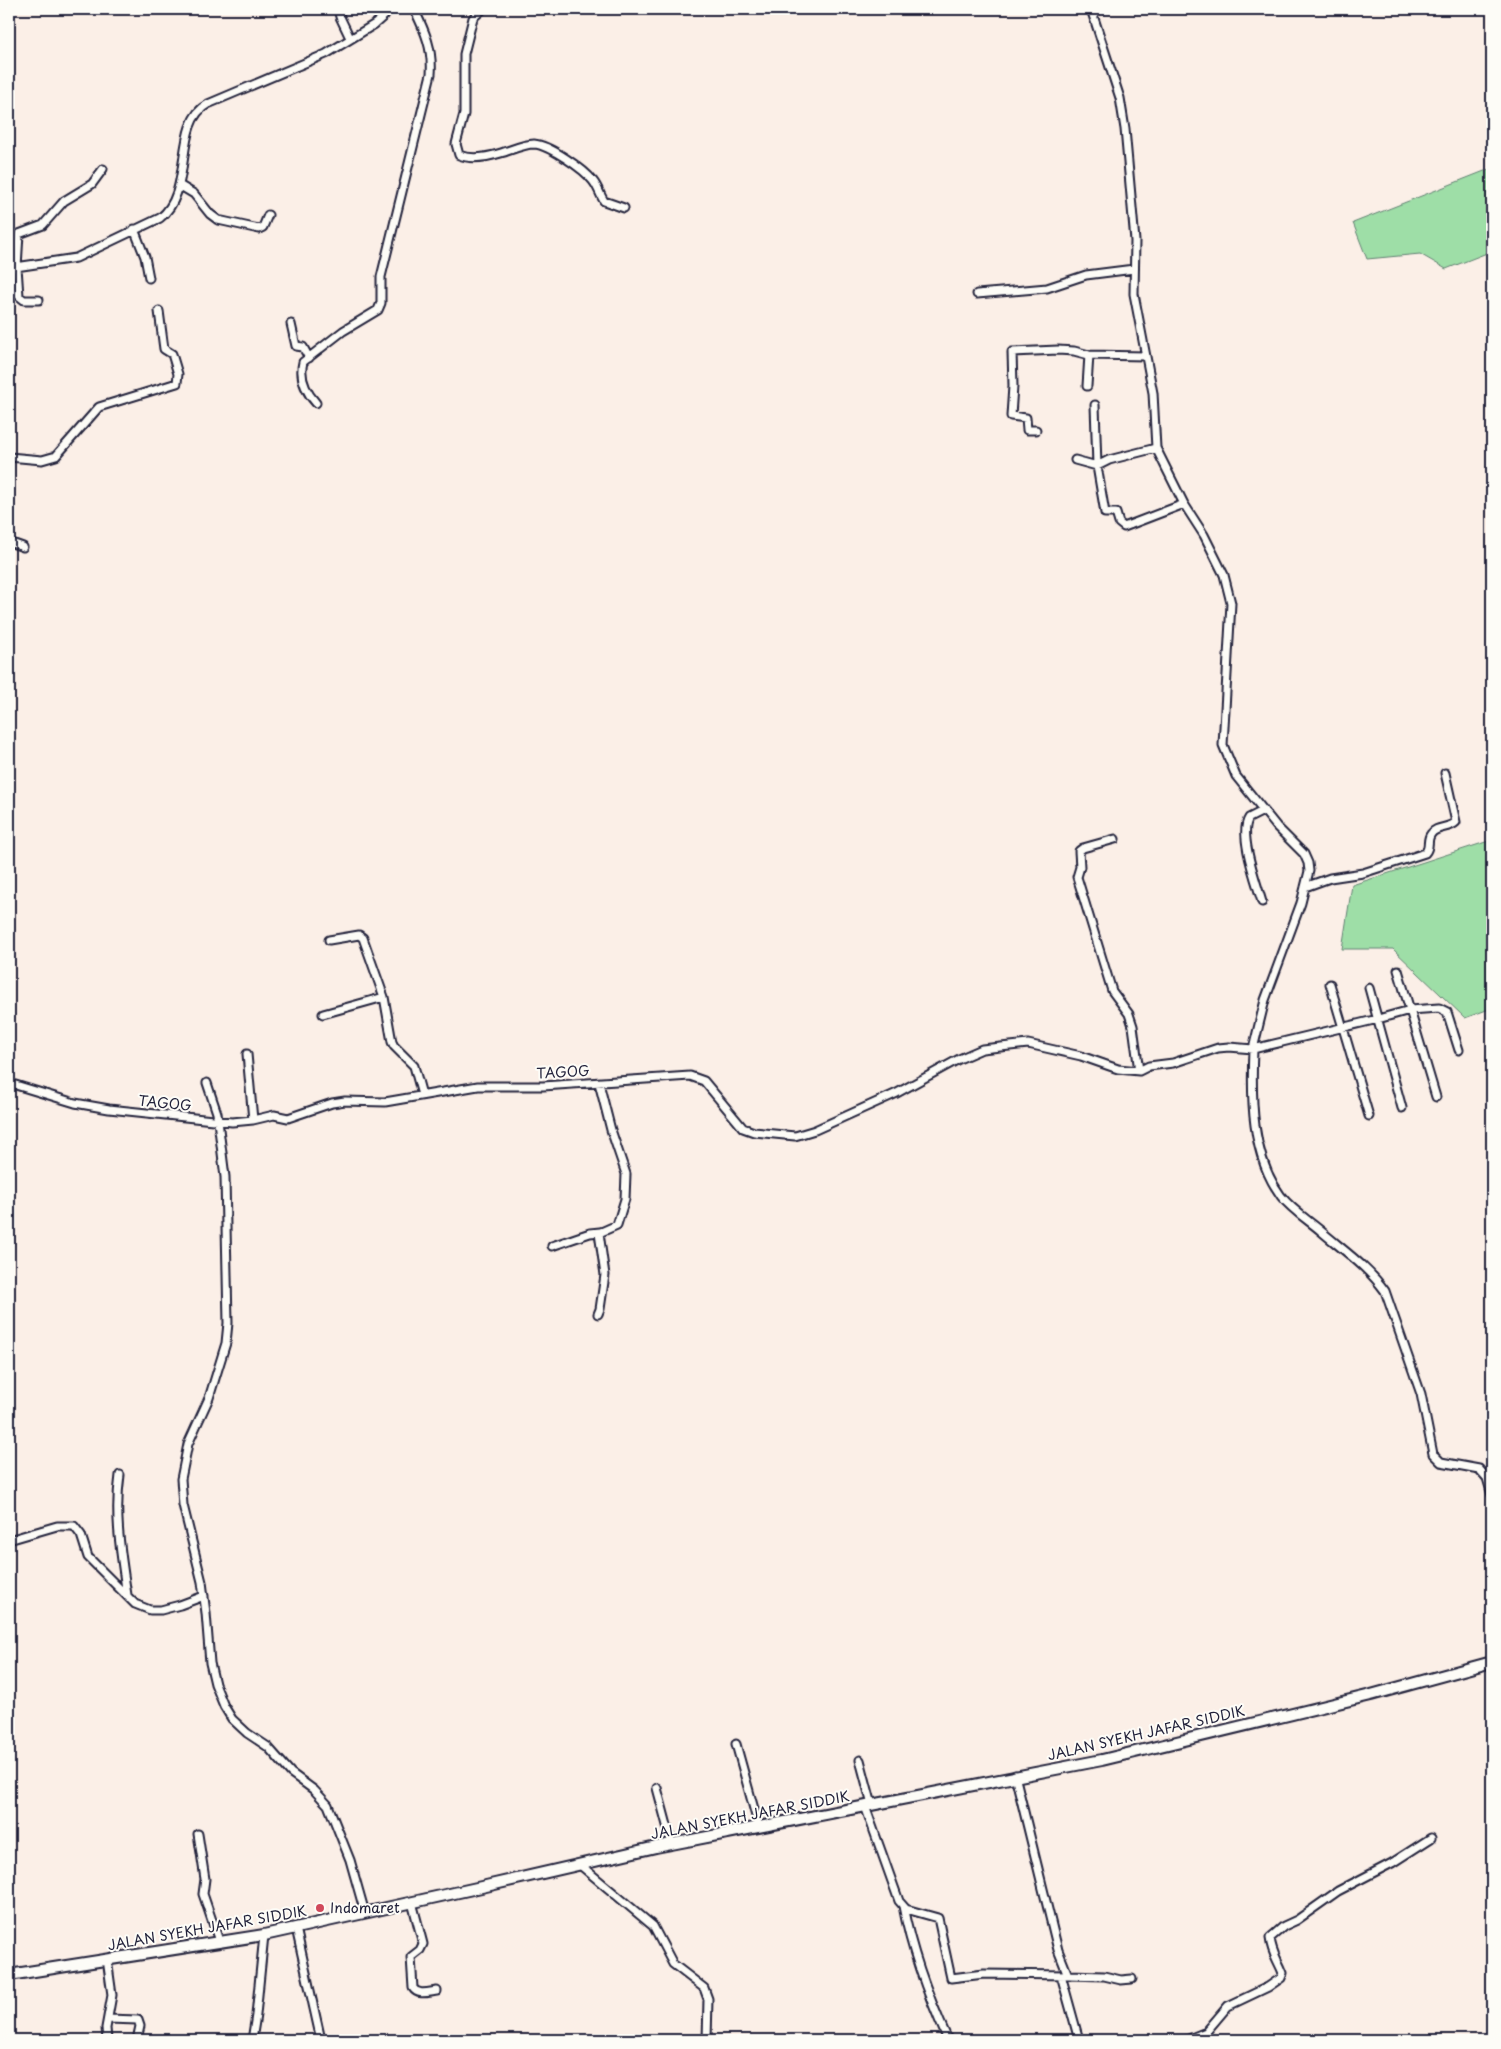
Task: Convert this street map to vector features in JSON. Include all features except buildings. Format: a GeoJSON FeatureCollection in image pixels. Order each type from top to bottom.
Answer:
{"type":"FeatureCollection","features":[{"type":"Feature","properties":{"kind":"main road","name":"JALAN SYEKH JAFAR SIDDIK"},"geometry":{"type":"LineString","coordinates":[[9,1975],[264,1935],[672,1844],[1129,1754],[1372,1695],[1492,1662]]}},
{"type":"Feature","properties":{"kind":"street"},"geometry":{"type":"LineString","coordinates":[[338,9],[350,38]]}},
{"type":"Feature","properties":{"kind":"street"},"geometry":{"type":"LineString","coordinates":[[13,267],[76,258],[164,214],[173,203],[179,185],[187,137],[194,117],[202,107],[326,54],[375,24],[384,16],[388,9]]}},
{"type":"Feature","properties":{"kind":"street"},"geometry":{"type":"LineString","coordinates":[[316,403],[305,390],[302,365],[343,331],[378,310],[381,303],[381,276],[431,74],[432,59],[430,45],[414,9]]}},
{"type":"Feature","properties":{"kind":"street"},"geometry":{"type":"LineString","coordinates":[[484,9],[473,18],[464,54],[464,114],[456,144],[459,155],[486,157],[526,145],[542,145],[586,174],[594,182],[604,201],[624,208]]}},
{"type":"Feature","properties":{"kind":"street"},"geometry":{"type":"LineString","coordinates":[[1091,9],[1122,106],[1131,182],[1135,241],[1134,294],[1152,393],[1156,448],[1184,504],[1204,535],[1224,575],[1231,603],[1223,745],[1236,776],[1263,811],[1304,854],[1309,871],[1265,1000],[1253,1049],[1253,1104],[1257,1137],[1263,1161],[1274,1185],[1288,1203],[1357,1261],[1378,1281],[1385,1291],[1421,1394],[1433,1454],[1442,1462],[1479,1470],[1490,1477],[1492,1495]]}},
{"type":"Feature","properties":{"kind":"street"},"geometry":{"type":"LineString","coordinates":[[39,300],[24,300],[20,297],[13,267],[18,234],[43,225],[64,201],[91,186],[104,170]]}},
{"type":"Feature","properties":{"kind":"street"},"geometry":{"type":"LineString","coordinates":[[179,185],[194,194],[210,214],[218,220],[259,229],[263,228],[268,215]]}},
{"type":"Feature","properties":{"kind":"street"},"geometry":{"type":"LineString","coordinates":[[134,229],[145,257],[149,278]]}},
{"type":"Feature","properties":{"kind":"street"},"geometry":{"type":"LineString","coordinates":[[977,294],[997,291],[1034,290],[1047,288],[1086,275],[1134,270]]}},
{"type":"Feature","properties":{"kind":"street"},"geometry":{"type":"LineString","coordinates":[[9,457],[49,460],[56,456],[99,407],[177,383],[178,374],[172,356],[164,349],[159,312]]}},
{"type":"Feature","properties":{"kind":"street"},"geometry":{"type":"LineString","coordinates":[[291,324],[296,346],[303,347],[309,358]]}},
{"type":"Feature","properties":{"kind":"street"},"geometry":{"type":"LineString","coordinates":[[1036,430],[1027,430],[1026,418],[1011,416],[1013,386],[1012,352],[1068,350],[1089,355],[1146,356]]}},
{"type":"Feature","properties":{"kind":"street"},"geometry":{"type":"LineString","coordinates":[[1087,386],[1089,355]]}},
{"type":"Feature","properties":{"kind":"street"},"geometry":{"type":"LineString","coordinates":[[1095,405],[1097,466],[1105,513],[1116,514],[1121,526],[1128,526],[1184,504]]}},
{"type":"Feature","properties":{"kind":"street"},"geometry":{"type":"LineString","coordinates":[[1075,460],[1097,466],[1109,460],[1156,448]]}},
{"type":"Feature","properties":{"kind":"street"},"geometry":{"type":"LineString","coordinates":[[9,542],[23,547]]}},
{"type":"Feature","properties":{"kind":"street"},"geometry":{"type":"LineString","coordinates":[[1305,887],[1330,878],[1363,873],[1425,853],[1429,847],[1428,840],[1432,833],[1449,827],[1456,822],[1445,773]]}},
{"type":"Feature","properties":{"kind":"street"},"geometry":{"type":"LineString","coordinates":[[1262,902],[1245,830],[1249,818],[1263,811]]}},
{"type":"Feature","properties":{"kind":"street"},"geometry":{"type":"LineString","coordinates":[[1115,839],[1083,848],[1079,851],[1080,866],[1077,877],[1112,991],[1129,1014],[1133,1026],[1138,1071],[1149,1066],[1173,1063],[1218,1048],[1253,1049],[1410,1010],[1439,1008],[1447,1012],[1459,1050]]}},
{"type":"Feature","properties":{"kind":"street"},"geometry":{"type":"LineString","coordinates":[[328,940],[362,936],[366,942],[384,997],[392,1042],[414,1066],[422,1095]]}},
{"type":"Feature","properties":{"kind":"street"},"geometry":{"type":"LineString","coordinates":[[1398,970],[1436,1097]]}},
{"type":"Feature","properties":{"kind":"street"},"geometry":{"type":"LineString","coordinates":[[1330,984],[1369,1116]]}},
{"type":"Feature","properties":{"kind":"street"},"geometry":{"type":"LineString","coordinates":[[1369,988],[1402,1108]]}},
{"type":"Feature","properties":{"kind":"street"},"geometry":{"type":"LineString","coordinates":[[323,1014],[384,997]]}},
{"type":"Feature","properties":{"kind":"street","name":"TAGOG"},"geometry":{"type":"LineString","coordinates":[[9,1083],[75,1103],[109,1109],[218,1121],[253,1120],[274,1115],[288,1118],[346,1101],[385,1102],[478,1086],[599,1083],[685,1077],[698,1078],[704,1081],[743,1128],[754,1132],[795,1136],[897,1094],[959,1059],[982,1049],[1028,1044],[1081,1056],[1118,1069],[1138,1071]]}},
{"type":"Feature","properties":{"kind":"street"},"geometry":{"type":"LineString","coordinates":[[247,1054],[253,1120]]}},
{"type":"Feature","properties":{"kind":"street"},"geometry":{"type":"LineString","coordinates":[[207,1083],[218,1121],[225,1177],[228,1323],[226,1343],[209,1398],[188,1444],[181,1479],[183,1505],[204,1596],[210,1663],[215,1684],[224,1706],[240,1726],[268,1747],[291,1773],[314,1790],[328,1805],[350,1860],[365,1913]]}},
{"type":"Feature","properties":{"kind":"street"},"geometry":{"type":"LineString","coordinates":[[552,1246],[617,1225],[627,1185],[626,1174],[611,1130],[599,1083]]}},
{"type":"Feature","properties":{"kind":"street"},"geometry":{"type":"LineString","coordinates":[[598,1314],[605,1275],[598,1235],[600,1232]]}},
{"type":"Feature","properties":{"kind":"street"},"geometry":{"type":"LineString","coordinates":[[120,1475],[116,1499],[117,1524],[127,1596]]}},
{"type":"Feature","properties":{"kind":"street"},"geometry":{"type":"LineString","coordinates":[[9,1540],[57,1526],[74,1526],[81,1535],[88,1557],[134,1604],[150,1610],[161,1610],[204,1596]]}},
{"type":"Feature","properties":{"kind":"street"},"geometry":{"type":"LineString","coordinates":[[736,1744],[760,1827]]}},
{"type":"Feature","properties":{"kind":"street"},"geometry":{"type":"LineString","coordinates":[[860,1760],[868,1806],[897,1898],[903,1906],[908,1936],[920,1974],[948,2040]]}},
{"type":"Feature","properties":{"kind":"street"},"geometry":{"type":"LineString","coordinates":[[1016,1775],[1080,2040]]}},
{"type":"Feature","properties":{"kind":"street"},"geometry":{"type":"LineString","coordinates":[[657,1788],[672,1844]]}},
{"type":"Feature","properties":{"kind":"street"},"geometry":{"type":"LineString","coordinates":[[198,1834],[205,1879],[203,1894],[219,1941]]}},
{"type":"Feature","properties":{"kind":"street"},"geometry":{"type":"LineString","coordinates":[[1186,2040],[1206,2032],[1228,2006],[1253,1996],[1281,1978],[1283,1973],[1279,1962],[1272,1953],[1270,1938],[1284,1926],[1357,1880],[1392,1863],[1431,1838]]}},
{"type":"Feature","properties":{"kind":"street"},"geometry":{"type":"LineString","coordinates":[[579,1864],[653,1926],[674,1964],[704,1988],[708,1999],[707,2040]]}},
{"type":"Feature","properties":{"kind":"street"},"geometry":{"type":"LineString","coordinates":[[412,1902],[423,1944],[422,1949],[411,1957],[413,1988],[417,1993],[437,1991]]}},
{"type":"Feature","properties":{"kind":"street"},"geometry":{"type":"LineString","coordinates":[[903,1906],[938,1918],[951,1978],[984,1974],[1104,1976],[1121,1980],[1132,1979]]}},
{"type":"Feature","properties":{"kind":"street"},"geometry":{"type":"LineString","coordinates":[[296,1928],[321,2040]]}},
{"type":"Feature","properties":{"kind":"street"},"geometry":{"type":"LineString","coordinates":[[252,2040],[264,1935]]}},
{"type":"Feature","properties":{"kind":"street"},"geometry":{"type":"LineString","coordinates":[[107,1960],[112,1995],[106,2032],[107,2040]]}},
{"type":"Feature","properties":{"kind":"street"},"geometry":{"type":"LineString","coordinates":[[108,2019],[138,2020],[140,2026],[137,2040]]}},
{"type":"Feature","properties":{"kind":"street"},"geometry":{"type":"LineString","coordinates":[[447,2040],[465,2040]]}},
{"type":"Feature","properties":{"kind":"green space"},"geometry":{"type":"Polygon","coordinates":[[[1492,168],[1492,251],[1446,269],[1420,254],[1367,259],[1353,223],[1492,168]]]}},
{"type":"Feature","properties":{"kind":"green space"},"geometry":{"type":"Polygon","coordinates":[[[1492,840],[1492,1008],[1465,1018],[1393,949],[1342,949],[1352,885],[1492,840]]]}},
{"type":"Feature","properties":{"kind":"place","name":"Indomaret"},"geometry":{"type":"Point","coordinates":[320,1908]}}]}
